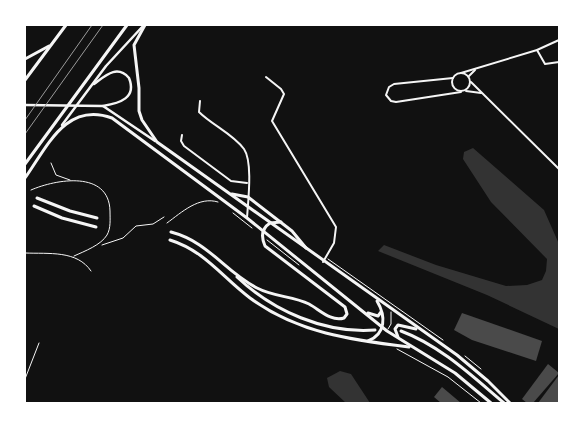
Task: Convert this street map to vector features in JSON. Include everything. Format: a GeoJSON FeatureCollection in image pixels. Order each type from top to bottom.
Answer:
{"type":"FeatureCollection","features":[{"type":"Feature","properties":{"kind":"main road"},"geometry":{"type":"LineString","coordinates":[[25,80],[66,25]]}},
{"type":"Feature","properties":{"kind":"main road"},"geometry":{"type":"LineString","coordinates":[[25,164],[127,25]]}},
{"type":"Feature","properties":{"kind":"main road"},"geometry":{"type":"LineString","coordinates":[[25,178],[106,66],[144,25]]}},
{"type":"Feature","properties":{"kind":"main road"},"geometry":{"type":"LineString","coordinates":[[144,25],[134,45],[140,88],[138,104],[142,120],[157,142]]}},
{"type":"Feature","properties":{"kind":"main road"},"geometry":{"type":"LineString","coordinates":[[25,59],[52,44]]}},
{"type":"Feature","properties":{"kind":"main road"},"geometry":{"type":"LineString","coordinates":[[25,106],[103,106],[118,103],[127,98],[131,91],[129,78],[121,71],[112,71],[91,87]]}},
{"type":"Feature","properties":{"kind":"main road"},"geometry":{"type":"LineString","coordinates":[[103,106],[111,109],[322,262],[422,331],[478,372],[510,403]]}},
{"type":"Feature","properties":{"kind":"main road"},"geometry":{"type":"LineString","coordinates":[[62,125],[86,114],[102,114],[112,118],[247,218],[365,312],[386,332],[455,373],[490,403]]}},
{"type":"Feature","properties":{"kind":"main road"},"geometry":{"type":"LineString","coordinates":[[228,193],[248,197],[281,222],[312,254]]}},
{"type":"Feature","properties":{"kind":"main road"},"geometry":{"type":"LineString","coordinates":[[37,198],[70,211],[97,218]]}},
{"type":"Feature","properties":{"kind":"main road"},"geometry":{"type":"LineString","coordinates":[[34,206],[62,218],[96,227]]}},
{"type":"Feature","properties":{"kind":"main road"},"geometry":{"type":"LineString","coordinates":[[233,273],[274,296],[309,304],[335,318],[346,316],[345,307],[265,246],[263,232],[270,223],[281,222]]}},
{"type":"Feature","properties":{"kind":"main road"},"geometry":{"type":"LineString","coordinates":[[171,232],[194,239],[206,247],[256,294],[290,313],[348,331],[375,330]]}},
{"type":"Feature","properties":{"kind":"main road"},"geometry":{"type":"LineString","coordinates":[[170,240],[185,245],[206,257],[247,296],[281,318],[324,334],[365,342],[410,347]]}},
{"type":"Feature","properties":{"kind":"main road"},"geometry":{"type":"LineString","coordinates":[[365,342],[377,337],[383,328],[381,311],[376,300]]}},
{"type":"Feature","properties":{"kind":"main road"},"geometry":{"type":"LineString","coordinates":[[365,312],[378,316],[381,311]]}},
{"type":"Feature","properties":{"kind":"main road"},"geometry":{"type":"LineString","coordinates":[[399,339],[395,330],[398,325],[406,325],[422,331]]}},
{"type":"Feature","properties":{"kind":"main road"},"geometry":{"type":"LineString","coordinates":[[401,331],[419,338],[456,363],[504,403]]}},
{"type":"Feature","properties":{"kind":"street"},"geometry":{"type":"LineString","coordinates":[[481,93],[463,92],[396,102],[391,101],[386,94],[389,87],[394,84],[453,78],[461,73],[537,50],[559,40]]}},
{"type":"Feature","properties":{"kind":"street"},"geometry":{"type":"LineString","coordinates":[[537,50],[545,64],[559,62]]}},
{"type":"Feature","properties":{"kind":"street"},"geometry":{"type":"LineString","coordinates":[[468,76],[479,68]]}},
{"type":"Feature","properties":{"kind":"street"},"geometry":{"type":"LineString","coordinates":[[461,73],[468,76],[481,93],[559,169]]}},
{"type":"Feature","properties":{"kind":"street"},"geometry":{"type":"LineString","coordinates":[[266,77],[281,89],[284,94],[272,118],[275,126],[336,227],[336,236],[322,262]]}},
{"type":"Feature","properties":{"kind":"street"},"geometry":{"type":"LineString","coordinates":[[453,78],[454,88],[463,92]]}},
{"type":"Feature","properties":{"kind":"street"},"geometry":{"type":"LineString","coordinates":[[463,92],[469,87],[471,82]]}},
{"type":"Feature","properties":{"kind":"street"},"geometry":{"type":"LineString","coordinates":[[200,101],[199,112],[239,144],[246,152],[248,183],[247,218]]}},
{"type":"Feature","properties":{"kind":"street"},"geometry":{"type":"LineString","coordinates":[[182,135],[182,144],[231,181],[248,183]]}},
{"type":"Feature","properties":{"kind":"street"},"geometry":{"type":"LineString","coordinates":[[51,163],[56,175],[97,186],[104,192],[110,207],[110,221],[106,236],[101,241],[74,256]]}},
{"type":"Feature","properties":{"kind":"street"},"geometry":{"type":"LineString","coordinates":[[31,190],[44,184],[70,180]]}},
{"type":"Feature","properties":{"kind":"street"},"geometry":{"type":"LineString","coordinates":[[25,253],[74,256],[85,261],[91,271]]}},
{"type":"Feature","properties":{"kind":"street"},"geometry":{"type":"LineString","coordinates":[[25,378],[39,343]]}},
{"type":"Feature","properties":{"kind":"path"},"geometry":{"type":"LineString","coordinates":[[168,223],[199,202],[206,200],[219,202]]}},
{"type":"Feature","properties":{"kind":"path"},"geometry":{"type":"LineString","coordinates":[[233,213],[254,229]]}},
{"type":"Feature","properties":{"kind":"path"},"geometry":{"type":"LineString","coordinates":[[100,246],[123,238],[136,226],[153,224],[164,217]]}},
{"type":"Feature","properties":{"kind":"path"},"geometry":{"type":"LineString","coordinates":[[326,257],[395,304],[389,316],[391,324],[386,332]]}},
{"type":"Feature","properties":{"kind":"shaded area"},"geometry":{"type":"Polygon","coordinates":[[[473,148],[544,210],[559,244],[559,329],[487,295],[378,251],[384,245],[436,265],[506,286],[527,285],[542,280],[546,271],[547,259],[491,202],[463,159],[464,152],[473,148]]]}},
{"type":"Feature","properties":{"kind":"shaded area"},"geometry":{"type":"Polygon","coordinates":[[[340,371],[351,374],[370,403],[346,403],[329,387],[327,378],[340,371]]]}},
{"type":"Feature","properties":{"kind":"building"},"geometry":{"type":"Polygon","coordinates":[[[462,313],[542,341],[536,361],[472,340],[454,330],[462,313]]]}},
{"type":"Feature","properties":{"kind":"building"},"geometry":{"type":"Polygon","coordinates":[[[548,364],[559,373],[533,403],[527,403],[522,399],[548,364]]]}},
{"type":"Feature","properties":{"kind":"building"},"geometry":{"type":"Polygon","coordinates":[[[559,375],[559,403],[538,403],[559,375]]]}},
{"type":"Feature","properties":{"kind":"building"},"geometry":{"type":"Polygon","coordinates":[[[442,387],[461,403],[441,403],[434,397],[442,387]]]}},
{"type":"Feature","properties":{"kind":"railway"},"geometry":{"type":"LineString","coordinates":[[25,120],[92,25]]}},
{"type":"Feature","properties":{"kind":"railway"},"geometry":{"type":"LineString","coordinates":[[25,134],[103,25]]}}]}
